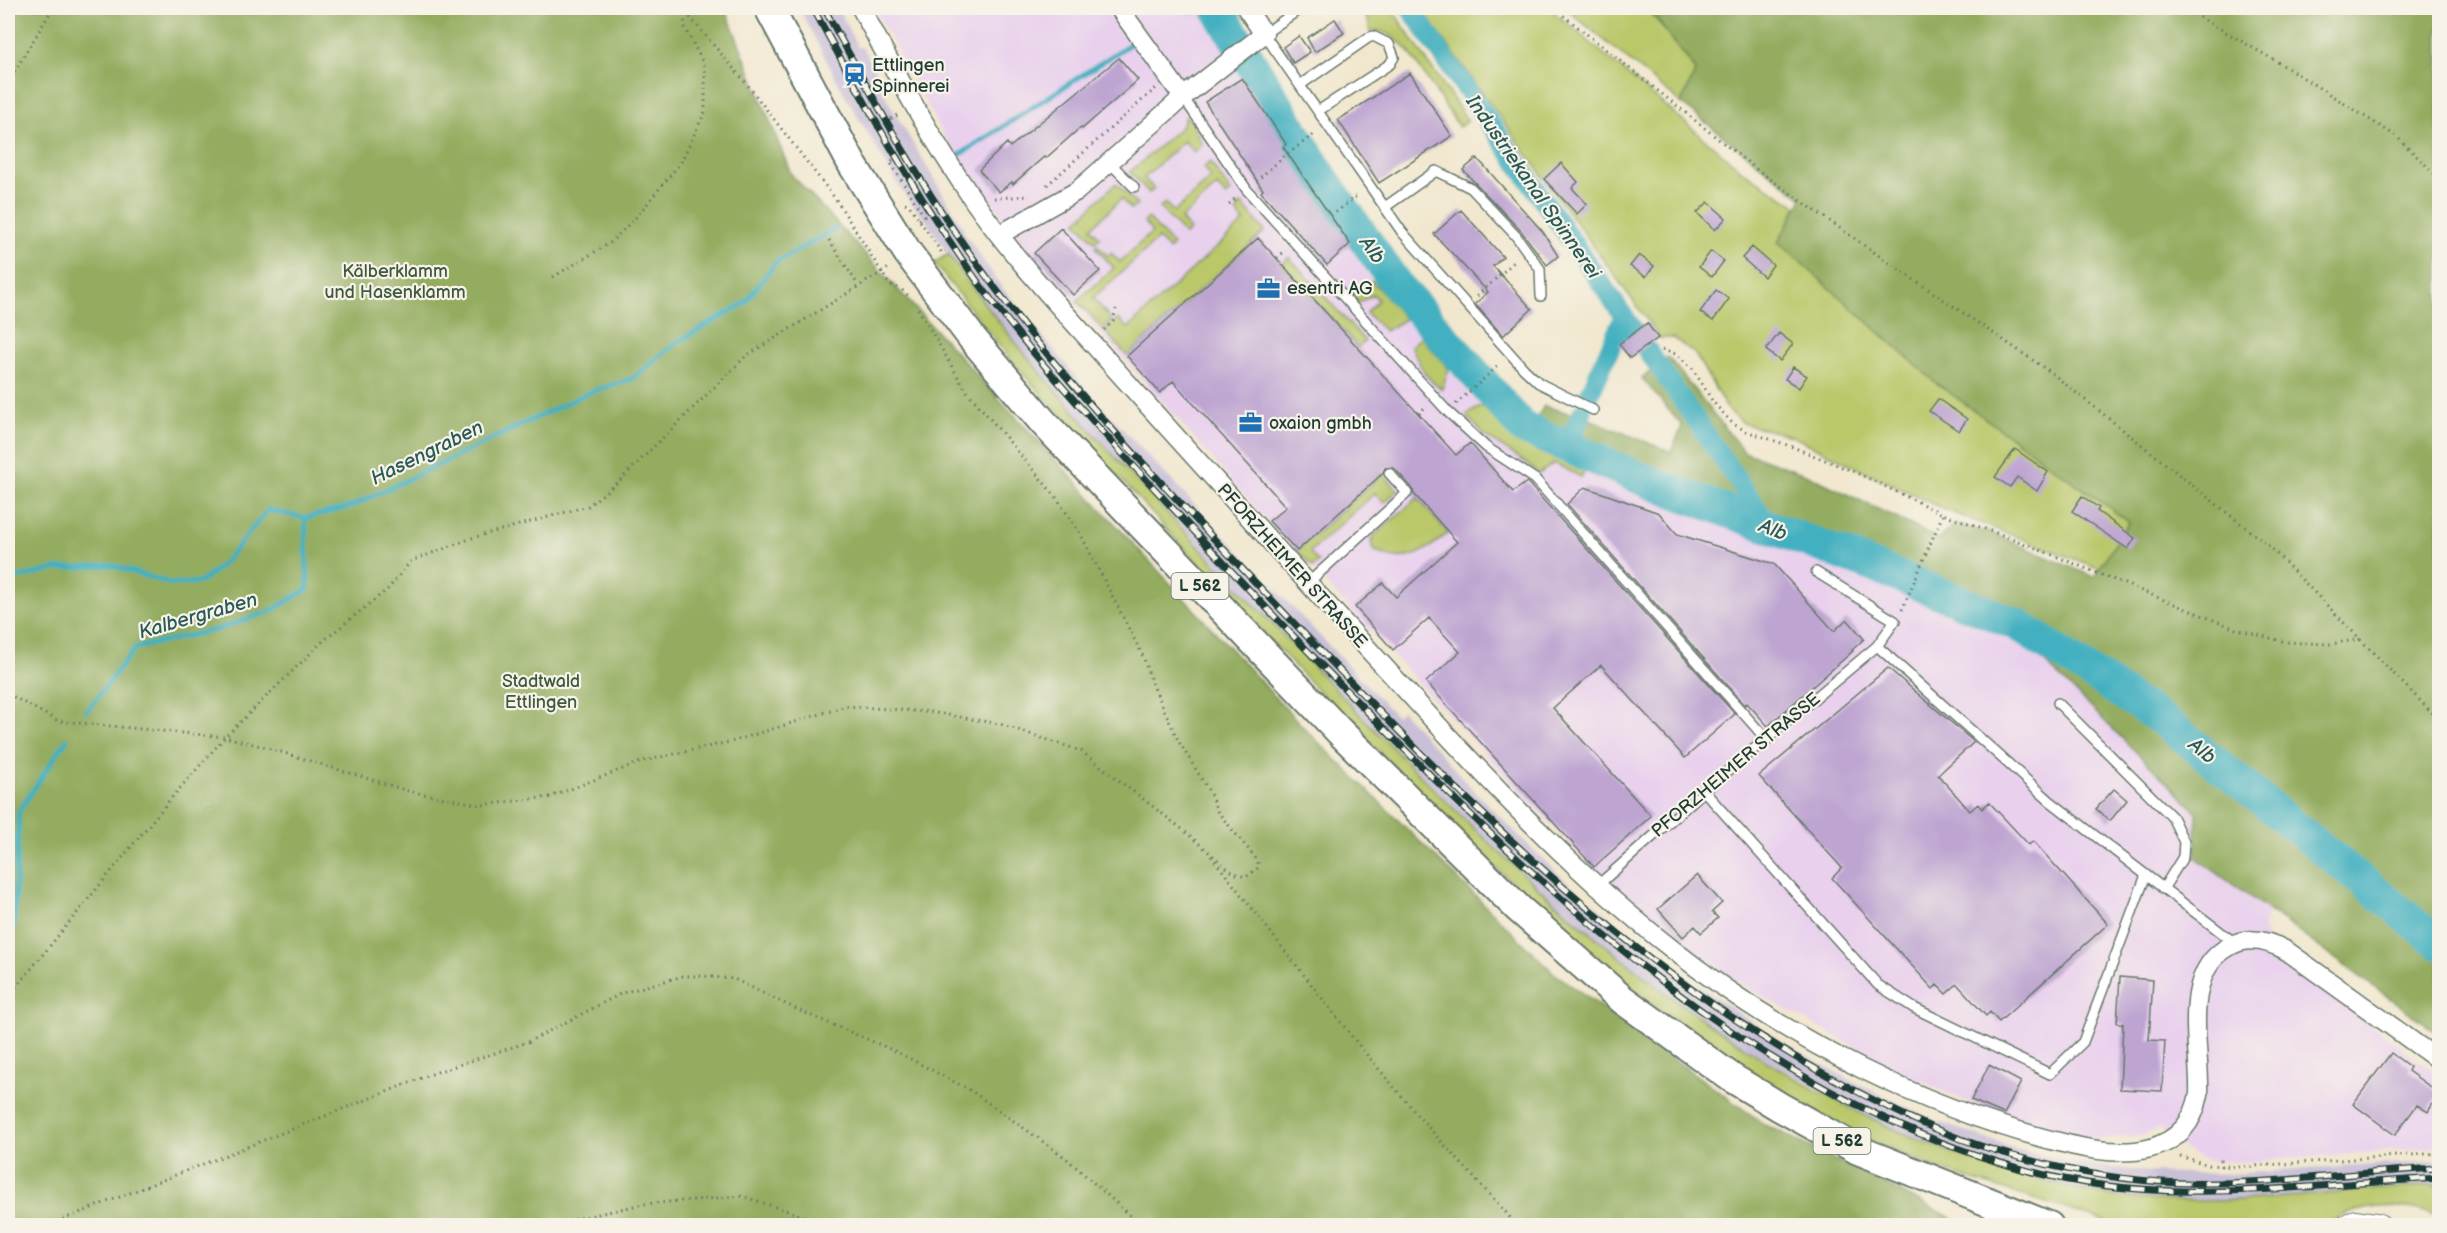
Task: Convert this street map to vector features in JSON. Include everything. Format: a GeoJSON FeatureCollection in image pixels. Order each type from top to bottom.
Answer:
{"type":"FeatureCollection","features":[{"type":"Feature","properties":{"kind":"main road","name":"L 562"},"geometry":{"type":"LineString","coordinates":[[769,8],[852,164],[908,253],[972,338],[1043,422],[1332,724],[1519,909],[1623,1000],[1732,1078],[1780,1107],[1858,1150],[2049,1225]]}},
{"type":"Feature","properties":{"kind":"main road"},"geometry":{"type":"LineString","coordinates":[[2350,1226],[2356,1223],[2377,1226]]}},
{"type":"Feature","properties":{"kind":"street","name":"PFORZHEIMER STRASSE"},"geometry":{"type":"LineString","coordinates":[[861,8],[907,96],[974,201],[999,235],[1091,342],[1499,792],[1597,886],[1676,952],[1740,998],[1815,1043],[1901,1088],[1948,1107],[2016,1131],[2098,1150],[2130,1151],[2157,1147],[2178,1136],[2197,1107],[2199,1094],[2197,1012],[2200,981],[2208,964],[2217,953],[2235,943]]}},
{"type":"Feature","properties":{"kind":"street"},"geometry":{"type":"LineString","coordinates":[[1119,8],[1183,97]]}},
{"type":"Feature","properties":{"kind":"street"},"geometry":{"type":"LineString","coordinates":[[999,235],[1077,191],[1183,97],[1258,38],[1246,8]]}},
{"type":"Feature","properties":{"kind":"street"},"geometry":{"type":"LineString","coordinates":[[2235,943],[2254,939],[2265,941],[2287,951],[2439,1060]]}},
{"type":"Feature","properties":{"kind":"lane"},"geometry":{"type":"LineString","coordinates":[[1301,8],[1258,38],[1300,84],[1402,232],[1524,369],[1539,383],[1593,410]]}},
{"type":"Feature","properties":{"kind":"lane"},"geometry":{"type":"LineString","coordinates":[[1300,84],[1368,38],[1373,36],[1389,44],[1394,57],[1390,64],[1318,111]]}},
{"type":"Feature","properties":{"kind":"lane"},"geometry":{"type":"LineString","coordinates":[[1183,97],[1247,190],[1448,412],[1486,447],[1534,479],[1767,740]]}},
{"type":"Feature","properties":{"kind":"lane"},"geometry":{"type":"LineString","coordinates":[[1109,162],[1134,187]]}},
{"type":"Feature","properties":{"kind":"lane"},"geometry":{"type":"LineString","coordinates":[[1385,207],[1436,171],[1471,188],[1516,236],[1540,268],[1541,296]]}},
{"type":"Feature","properties":{"kind":"lane"},"geometry":{"type":"LineString","coordinates":[[1308,583],[1407,493],[1389,473]]}},
{"type":"Feature","properties":{"kind":"lane","name":"PFORZHEIMER STRASSE"},"geometry":{"type":"LineString","coordinates":[[1597,886],[1704,791],[1877,646],[1894,621],[1816,572]]}},
{"type":"Feature","properties":{"kind":"lane"},"geometry":{"type":"LineString","coordinates":[[1877,646],[2050,801],[2235,943]]}},
{"type":"Feature","properties":{"kind":"lane"},"geometry":{"type":"LineString","coordinates":[[2058,703],[2172,817],[2184,842],[2183,857],[2163,889]]}},
{"type":"Feature","properties":{"kind":"lane"},"geometry":{"type":"LineString","coordinates":[[1704,791],[1878,986],[1914,1008],[2050,1074],[2083,1042],[2146,875]]}},
{"type":"Feature","properties":{"kind":"path"},"geometry":{"type":"LineString","coordinates":[[8,82],[53,8]]}},
{"type":"Feature","properties":{"kind":"path"},"geometry":{"type":"LineString","coordinates":[[8,694],[58,721],[225,737],[408,791],[481,805],[550,797],[643,761],[734,741],[846,706],[930,712],[999,724],[1082,751],[1205,848],[1233,873],[1246,877],[1258,868],[1258,861],[1217,811],[1209,791],[1179,742],[1151,681],[1143,656],[1081,535],[1056,497],[965,389],[913,300],[902,290],[889,284],[837,201],[746,83],[682,8]]}},
{"type":"Feature","properties":{"kind":"path"},"geometry":{"type":"LineString","coordinates":[[553,277],[610,243],[637,216],[681,162],[705,112],[705,67],[685,27],[682,8]]}},
{"type":"Feature","properties":{"kind":"path"},"geometry":{"type":"LineString","coordinates":[[1554,8],[1756,169],[2049,371],[2270,547],[2439,721]]}},
{"type":"Feature","properties":{"kind":"path"},"geometry":{"type":"LineString","coordinates":[[2184,8],[2286,67],[2396,136],[2439,178]]}},
{"type":"Feature","properties":{"kind":"path"},"geometry":{"type":"LineString","coordinates":[[1044,188],[1168,77]]}},
{"type":"Feature","properties":{"kind":"path"},"geometry":{"type":"LineString","coordinates":[[875,128],[900,114]]}},
{"type":"Feature","properties":{"kind":"path"},"geometry":{"type":"LineString","coordinates":[[1247,190],[1310,137]]}},
{"type":"Feature","properties":{"kind":"path"},"geometry":{"type":"LineString","coordinates":[[893,160],[890,162],[924,216],[919,220]]}},
{"type":"Feature","properties":{"kind":"path"},"geometry":{"type":"LineString","coordinates":[[974,201],[987,192],[993,198],[1035,196]]}},
{"type":"Feature","properties":{"kind":"path"},"geometry":{"type":"LineString","coordinates":[[1331,216],[1348,203]]}},
{"type":"Feature","properties":{"kind":"path"},"geometry":{"type":"LineString","coordinates":[[909,205],[942,253],[945,251]]}},
{"type":"Feature","properties":{"kind":"path"},"geometry":{"type":"LineString","coordinates":[[829,240],[858,285]]}},
{"type":"Feature","properties":{"kind":"path"},"geometry":{"type":"LineString","coordinates":[[1468,306],[1527,251]]}},
{"type":"Feature","properties":{"kind":"path"},"geometry":{"type":"LineString","coordinates":[[8,997],[159,812],[225,737],[323,641],[388,589],[411,561],[472,538],[588,506],[619,481],[746,356],[858,285],[881,273]]}},
{"type":"Feature","properties":{"kind":"path"},"geometry":{"type":"LineString","coordinates":[[1091,342],[1113,321],[1116,309]]}},
{"type":"Feature","properties":{"kind":"path"},"geometry":{"type":"LineString","coordinates":[[1662,350],[1676,354],[1693,369],[1713,402],[1733,424],[1746,432],[1790,446],[1857,473],[1943,514],[2013,539],[2236,629],[2285,642],[2330,644],[2361,639]]}},
{"type":"Feature","properties":{"kind":"path"},"geometry":{"type":"LineString","coordinates":[[1448,412],[1491,373]]}},
{"type":"Feature","properties":{"kind":"path"},"geometry":{"type":"LineString","coordinates":[[1909,595],[1943,514]]}},
{"type":"Feature","properties":{"kind":"path"},"geometry":{"type":"LineString","coordinates":[[1205,848],[1357,1043],[1419,1117],[1509,1216],[1515,1226]]}},
{"type":"Feature","properties":{"kind":"path"},"geometry":{"type":"LineString","coordinates":[[46,1226],[437,1072],[528,1042],[622,993],[683,976],[734,979],[798,1010],[895,1051],[970,1090],[1066,1158],[1142,1226]]}},
{"type":"Feature","properties":{"kind":"path"},"geometry":{"type":"LineString","coordinates":[[2172,1158],[2185,1156],[2221,1167],[2439,1154]]}},
{"type":"Feature","properties":{"kind":"path"},"geometry":{"type":"LineString","coordinates":[[2221,1158],[2221,1167]]}},
{"type":"Feature","properties":{"kind":"path"},"geometry":{"type":"LineString","coordinates":[[545,1226],[644,1204],[742,1196],[834,1226]]}},
{"type":"Feature","properties":{"kind":"shaded area"},"geometry":{"type":"Polygon","coordinates":[[[799,8],[838,8],[858,48],[862,47],[877,73],[874,75],[893,110],[964,229],[963,231],[1004,290],[1097,402],[1396,716],[1402,711],[1479,796],[1558,874],[1640,943],[1688,979],[1782,1042],[1846,1078],[1936,1121],[2019,1150],[2080,1164],[2149,1172],[2230,1174],[2439,1161],[2439,1185],[2237,1200],[2136,1198],[2091,1192],[2035,1179],[1975,1161],[1917,1139],[1867,1116],[1745,1048],[1692,1013],[1578,924],[1466,820],[1292,644],[1058,395],[987,310],[927,222],[902,191],[842,90],[799,8]]]}},
{"type":"Feature","properties":{"kind":"shaded area"},"geometry":{"type":"Polygon","coordinates":[[[874,8],[1198,8],[1289,142],[1372,281],[1484,410],[1517,440],[1554,458],[1909,595],[2014,632],[2198,813],[2196,857],[2268,911],[2263,929],[2274,957],[2292,967],[2439,1075],[2439,1147],[2244,1162],[2206,1161],[2190,1153],[2160,1128],[2142,1136],[2096,1139],[2056,1132],[2004,1118],[1896,1070],[1744,986],[1653,920],[1588,864],[1260,513],[1031,253],[955,156],[874,8]]]}},
{"type":"Feature","properties":{"kind":"green space","name":"Stadtwald Ettlingen"},"geometry":{"type":"Polygon","coordinates":[[[8,8],[725,8],[791,174],[1303,727],[1554,973],[1764,1124],[1966,1225],[8,1225],[8,8]]]}},
{"type":"Feature","properties":{"kind":"green space"},"geometry":{"type":"Polygon","coordinates":[[[1359,8],[1391,8],[1468,121],[1459,127],[1408,50],[1390,35],[1381,31],[1369,31],[1368,18],[1359,8]]]}},
{"type":"Feature","properties":{"kind":"green space"},"geometry":{"type":"Polygon","coordinates":[[[1421,8],[1549,8],[1745,173],[1797,206],[1779,242],[1935,382],[2129,522],[2101,569],[1943,509],[1792,436],[1742,423],[1726,407],[1695,354],[1673,338],[1660,338],[1421,8]]]}},
{"type":"Feature","properties":{"kind":"green space"},"geometry":{"type":"Polygon","coordinates":[[[1565,8],[1647,8],[1696,70],[1681,103],[1565,8]]]}},
{"type":"Feature","properties":{"kind":"green space"},"geometry":{"type":"Polygon","coordinates":[[[1648,8],[2439,8],[2439,1034],[2195,857],[2197,812],[2014,632],[1916,597],[1924,578],[1714,499],[1532,426],[1544,406],[1589,419],[1671,452],[1682,426],[1642,378],[1668,357],[1744,452],[1808,475],[1939,539],[1954,524],[1991,533],[2094,577],[2129,522],[1935,382],[1778,242],[1802,198],[1681,103],[1696,70],[1648,8]]]}},
{"type":"Feature","properties":{"kind":"green space"},"geometry":{"type":"Polygon","coordinates":[[[1185,117],[1191,120],[1202,145],[1194,152],[1184,141],[1144,178],[1154,189],[1149,193],[1130,172],[1181,127],[1185,117]]]}},
{"type":"Feature","properties":{"kind":"green space"},"geometry":{"type":"Polygon","coordinates":[[[1210,162],[1231,192],[1226,196],[1217,186],[1181,219],[1190,230],[1185,235],[1160,208],[1165,203],[1174,212],[1211,178],[1204,168],[1210,162]]]}},
{"type":"Feature","properties":{"kind":"green space"},"geometry":{"type":"Polygon","coordinates":[[[1116,183],[1137,205],[1131,209],[1121,199],[1091,228],[1100,238],[1095,242],[1076,222],[1116,183]]]}},
{"type":"Feature","properties":{"kind":"green space"},"geometry":{"type":"Polygon","coordinates":[[[1242,204],[1265,231],[1127,356],[1105,331],[1118,319],[1128,328],[1244,222],[1236,212],[1239,209],[1236,206],[1242,204]]]}},
{"type":"Feature","properties":{"kind":"green space"},"geometry":{"type":"Polygon","coordinates":[[[1148,218],[1173,245],[1169,250],[1158,239],[1093,298],[1112,320],[1103,329],[1077,301],[1114,268],[1095,247],[1097,245],[1108,256],[1111,253],[1120,262],[1152,232],[1144,222],[1148,218]]]}},
{"type":"Feature","properties":{"kind":"green space"},"geometry":{"type":"Polygon","coordinates":[[[948,254],[1020,349],[1098,439],[1349,704],[1440,795],[1533,884],[1631,966],[1735,1041],[1844,1105],[1961,1156],[2086,1191],[2130,1198],[2219,1201],[2439,1185],[2439,1216],[2410,1208],[2381,1207],[2353,1212],[2326,1225],[2118,1225],[1941,1170],[1849,1131],[1757,1078],[1617,977],[1527,897],[1460,833],[1306,678],[1016,366],[934,263],[948,254]]]}},
{"type":"Feature","properties":{"kind":"green space"},"geometry":{"type":"Polygon","coordinates":[[[1289,257],[1365,341],[1358,347],[1282,264],[1289,257]]]}},
{"type":"Feature","properties":{"kind":"green space"},"geometry":{"type":"Polygon","coordinates":[[[1372,281],[1405,319],[1385,331],[1366,313],[1378,300],[1373,294],[1357,304],[1348,294],[1372,281]]]}},
{"type":"Feature","properties":{"kind":"green space"},"geometry":{"type":"Polygon","coordinates":[[[1421,337],[1449,369],[1442,389],[1426,375],[1411,346],[1421,337]]]}},
{"type":"Feature","properties":{"kind":"green space"},"geometry":{"type":"Polygon","coordinates":[[[1482,406],[1517,438],[1541,452],[1585,469],[1581,477],[1554,463],[1539,474],[1484,435],[1466,415],[1482,406]]]}},
{"type":"Feature","properties":{"kind":"green space"},"geometry":{"type":"Polygon","coordinates":[[[1383,474],[1398,490],[1384,503],[1375,493],[1310,552],[1318,562],[1313,567],[1297,551],[1383,474]]]}},
{"type":"Feature","properties":{"kind":"green space"},"geometry":{"type":"Polygon","coordinates":[[[1417,498],[1448,533],[1422,552],[1413,555],[1395,557],[1374,550],[1371,541],[1374,536],[1417,498]]]}},
{"type":"Feature","properties":{"kind":"building"},"geometry":{"type":"Polygon","coordinates":[[[1335,19],[1344,33],[1315,52],[1307,38],[1335,19]]]}},
{"type":"Feature","properties":{"kind":"building"},"geometry":{"type":"Polygon","coordinates":[[[1299,36],[1310,52],[1293,63],[1283,47],[1299,36]]]}},
{"type":"Feature","properties":{"kind":"building"},"geometry":{"type":"Polygon","coordinates":[[[1119,58],[1138,80],[1082,129],[1081,127],[1046,158],[1045,156],[1013,184],[1012,182],[999,192],[979,170],[1007,143],[1010,147],[1119,58]]]}},
{"type":"Feature","properties":{"kind":"building"},"geometry":{"type":"Polygon","coordinates":[[[1410,73],[1452,136],[1379,183],[1338,120],[1410,73]]]}},
{"type":"Feature","properties":{"kind":"building"},"geometry":{"type":"Polygon","coordinates":[[[1242,78],[1286,144],[1283,147],[1350,244],[1327,265],[1261,192],[1263,190],[1205,102],[1242,78]]]}},
{"type":"Feature","properties":{"kind":"building"},"geometry":{"type":"Polygon","coordinates":[[[1477,158],[1543,232],[1558,256],[1547,265],[1521,231],[1463,170],[1477,158]]]}},
{"type":"Feature","properties":{"kind":"building"},"geometry":{"type":"Polygon","coordinates":[[[1561,163],[1578,182],[1572,188],[1587,204],[1577,214],[1544,179],[1561,163]]]}},
{"type":"Feature","properties":{"kind":"building"},"geometry":{"type":"Polygon","coordinates":[[[1708,202],[1726,218],[1715,230],[1697,213],[1708,202]]]}},
{"type":"Feature","properties":{"kind":"building"},"geometry":{"type":"Polygon","coordinates":[[[1461,210],[1503,257],[1493,266],[1532,309],[1503,336],[1475,304],[1488,292],[1434,234],[1461,210]]]}},
{"type":"Feature","properties":{"kind":"building"},"geometry":{"type":"Polygon","coordinates":[[[1061,228],[1100,271],[1073,295],[1034,253],[1061,228]]]}},
{"type":"Feature","properties":{"kind":"building"},"geometry":{"type":"Polygon","coordinates":[[[1258,238],[1456,455],[1470,443],[1513,492],[1527,482],[1735,714],[1685,758],[1601,665],[1553,708],[1651,816],[1594,867],[1426,682],[1460,652],[1429,618],[1393,650],[1355,607],[1383,583],[1396,597],[1457,542],[1394,468],[1385,468],[1382,474],[1297,551],[1269,521],[1286,507],[1173,381],[1160,393],[1127,356],[1258,238]]]}},
{"type":"Feature","properties":{"kind":"building"},"geometry":{"type":"Polygon","coordinates":[[[1752,247],[1773,265],[1764,277],[1742,258],[1752,247]]]}},
{"type":"Feature","properties":{"kind":"building"},"geometry":{"type":"Polygon","coordinates":[[[1711,251],[1724,261],[1712,277],[1699,267],[1711,251]]]}},
{"type":"Feature","properties":{"kind":"building"},"geometry":{"type":"Polygon","coordinates":[[[1639,255],[1654,266],[1646,277],[1630,266],[1639,255]]]}},
{"type":"Feature","properties":{"kind":"building"},"geometry":{"type":"Polygon","coordinates":[[[1716,290],[1729,299],[1713,321],[1700,312],[1716,290]]]}},
{"type":"Feature","properties":{"kind":"building"},"geometry":{"type":"Polygon","coordinates":[[[1647,323],[1658,338],[1630,358],[1619,344],[1647,323]]]}},
{"type":"Feature","properties":{"kind":"building"},"geometry":{"type":"Polygon","coordinates":[[[1779,333],[1793,344],[1780,361],[1766,350],[1779,333]]]}},
{"type":"Feature","properties":{"kind":"building"},"geometry":{"type":"Polygon","coordinates":[[[1793,367],[1807,376],[1799,388],[1785,379],[1793,367]]]}},
{"type":"Feature","properties":{"kind":"building"},"geometry":{"type":"Polygon","coordinates":[[[1938,399],[1967,419],[1959,431],[1929,411],[1938,399]]]}},
{"type":"Feature","properties":{"kind":"building"},"geometry":{"type":"Polygon","coordinates":[[[2015,449],[2048,472],[2037,491],[2017,477],[2010,487],[1995,477],[2015,449]]]}},
{"type":"Feature","properties":{"kind":"building"},"geometry":{"type":"Polygon","coordinates":[[[1585,487],[1659,513],[1677,534],[1774,564],[1834,631],[1847,619],[1864,639],[1768,726],[1747,703],[1745,705],[1567,504],[1585,487]]]}},
{"type":"Feature","properties":{"kind":"building"},"geometry":{"type":"Polygon","coordinates":[[[2082,496],[2099,508],[2097,511],[2135,538],[2128,549],[2072,511],[2082,496]]]}},
{"type":"Feature","properties":{"kind":"building"},"geometry":{"type":"Polygon","coordinates":[[[1888,668],[1974,742],[1938,775],[1970,811],[1978,804],[1982,809],[1989,802],[2029,845],[2033,841],[2108,924],[1999,1022],[1990,1012],[1986,1016],[1957,984],[1946,994],[1937,985],[1933,989],[1832,878],[1842,868],[1759,776],[1888,668]]]}},
{"type":"Feature","properties":{"kind":"building"},"geometry":{"type":"Polygon","coordinates":[[[2114,789],[2127,800],[2110,821],[2096,809],[2114,789]]]}},
{"type":"Feature","properties":{"kind":"building"},"geometry":{"type":"Polygon","coordinates":[[[1697,875],[1722,903],[1712,912],[1718,918],[1701,933],[1695,926],[1683,937],[1658,909],[1697,875]]]}},
{"type":"Feature","properties":{"kind":"building"},"geometry":{"type":"Polygon","coordinates":[[[2120,977],[2153,980],[2149,1040],[2165,1041],[2162,1091],[2120,1089],[2123,1024],[2117,1023],[2120,977]]]}},
{"type":"Feature","properties":{"kind":"building"},"geometry":{"type":"Polygon","coordinates":[[[2391,1053],[2410,1067],[2408,1071],[2439,1093],[2428,1112],[2417,1105],[2395,1135],[2353,1104],[2391,1053]]]}},
{"type":"Feature","properties":{"kind":"building"},"geometry":{"type":"Polygon","coordinates":[[[1989,1065],[2021,1082],[2004,1114],[1971,1100],[1989,1065]]]}},
{"type":"Feature","properties":{"kind":"waterway"},"geometry":{"type":"LineString","coordinates":[[1193,12],[1200,8]]}},
{"type":"Feature","properties":{"kind":"waterway","name":"Alb"},"geometry":{"type":"LineString","coordinates":[[1217,8],[1319,173],[1396,284],[1523,428],[1652,483],[1861,561],[2016,624],[2164,721],[2440,944]]}},
{"type":"Feature","properties":{"kind":"waterway","name":"Industriekanal Spinnerei"},"geometry":{"type":"LineString","coordinates":[[1410,8],[1770,527]]}},
{"type":"Feature","properties":{"kind":"waterway"},"geometry":{"type":"LineString","coordinates":[[961,154],[1136,40]]}},
{"type":"Feature","properties":{"kind":"waterway","name":"Hasengraben"},"geometry":{"type":"LineString","coordinates":[[8,580],[55,569],[111,565],[172,584],[201,582],[224,563],[268,510],[305,518],[350,507],[590,392],[632,379],[676,343],[745,303],[775,263],[835,229]]}},
{"type":"Feature","properties":{"kind":"waterway"},"geometry":{"type":"LineString","coordinates":[[1588,398],[1623,319]]}},
{"type":"Feature","properties":{"kind":"waterway"},"geometry":{"type":"LineString","coordinates":[[1567,447],[1582,413]]}},
{"type":"Feature","properties":{"kind":"waterway","name":"Kalbergraben"},"geometry":{"type":"LineString","coordinates":[[87,711],[135,648],[219,629],[271,611],[308,589],[305,518]]}},
{"type":"Feature","properties":{"kind":"waterway","name":"Kalbergraben"},"geometry":{"type":"LineString","coordinates":[[8,930],[14,925],[19,811],[67,739]]}},
{"type":"Feature","properties":{"kind":"railway"},"geometry":{"type":"LineString","coordinates":[[813,8],[891,148],[955,249],[1014,329],[1090,418],[1289,632],[1417,762],[1571,907],[1653,975],[1739,1036],[1829,1090],[1924,1136],[2025,1170],[2077,1182],[2180,1191],[2283,1189],[2440,1178]]}},
{"type":"Feature","properties":{"kind":"railway"},"geometry":{"type":"LineString","coordinates":[[824,8],[926,188],[964,245],[1034,338],[1110,427],[1270,598],[1463,794],[1529,857],[1598,917],[1669,973],[1744,1025],[1865,1096],[1952,1136],[2044,1164],[2114,1177],[2185,1183],[2249,1182],[2440,1168]]}},
{"type":"Feature","properties":{"kind":"place","name":"Ettlingen Spinnerei"},"geometry":{"type":"Point","coordinates":[854,75]}},
{"type":"Feature","properties":{"kind":"place","name":"esentri AG"},"geometry":{"type":"Point","coordinates":[1269,288]}},
{"type":"Feature","properties":{"kind":"place","name":"oxaion gmbh"},"geometry":{"type":"Point","coordinates":[1251,423]}},
{"type":"Feature","properties":{"kind":"park label","name":"Kälberklamm und Hasenklamm"},"geometry":{"type":"Point","coordinates":[395,281]}}]}
